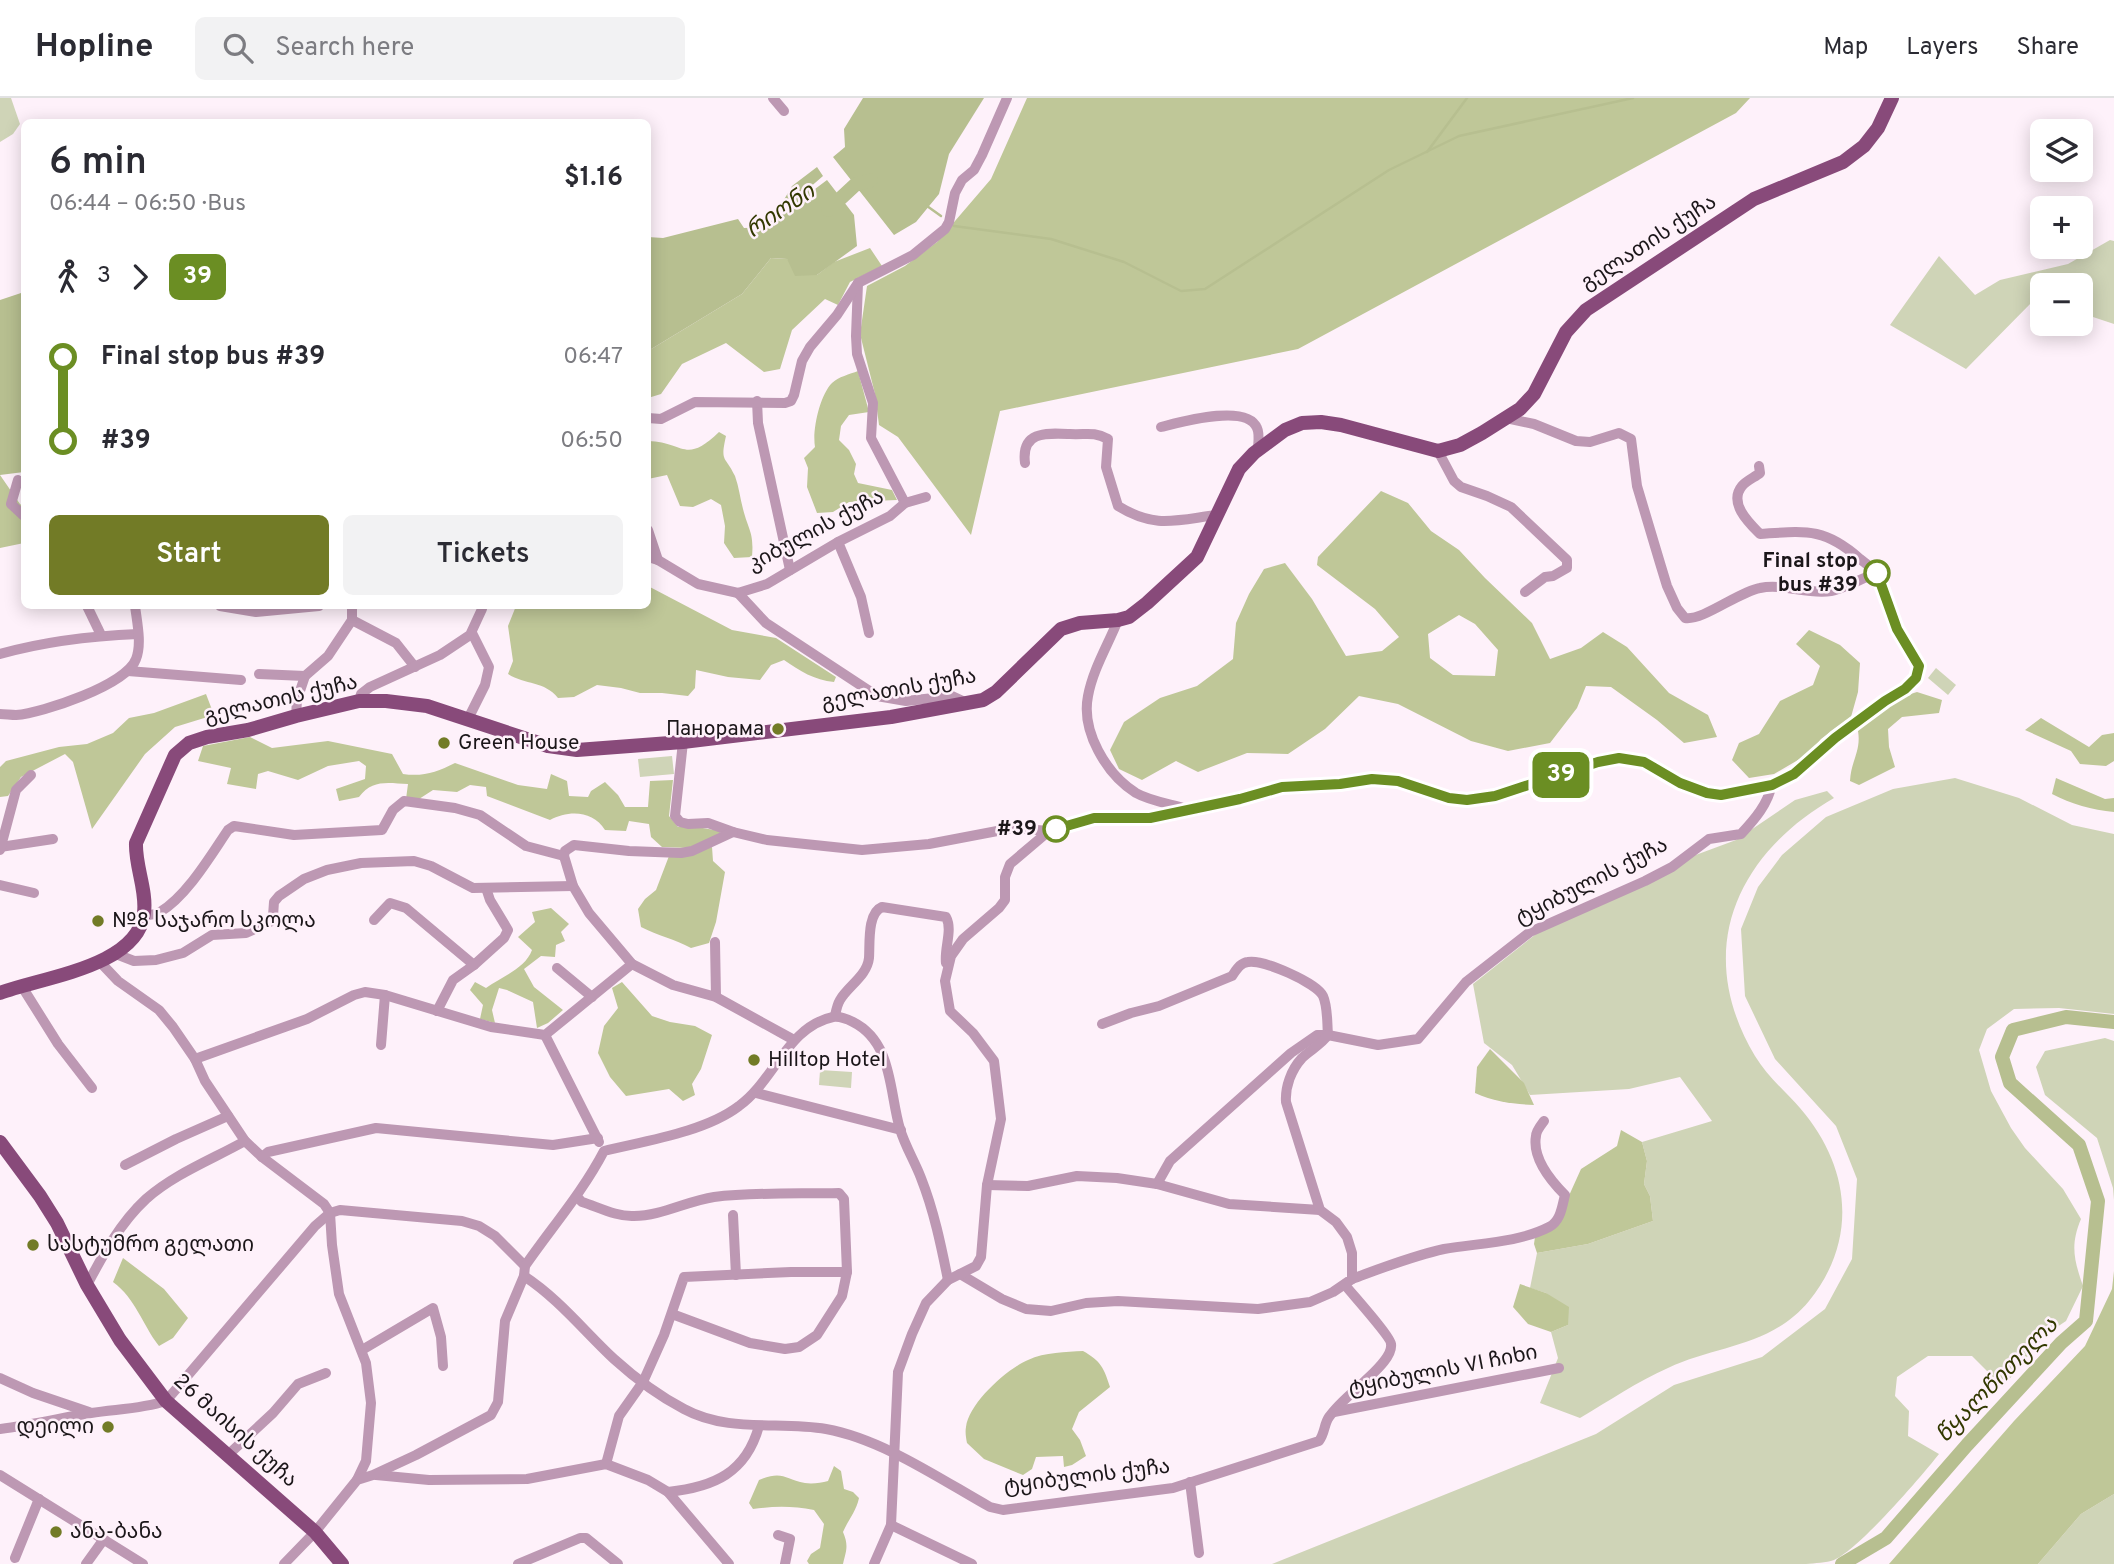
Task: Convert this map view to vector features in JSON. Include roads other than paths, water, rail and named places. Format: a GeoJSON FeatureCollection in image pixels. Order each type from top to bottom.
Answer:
{"type":"FeatureCollection","features":[{"type":"Feature","properties":{"kind":"main road","name":"გელათის ქუჩა"},"geometry":{"type":"LineString","coordinates":[[144,915],[144,899],[135,858],[136,843],[175,755],[188,743],[206,737],[248,730],[359,701],[386,701],[427,706],[548,746],[577,750],[891,717],[983,700],[996,692],[1061,629],[1080,623],[1129,617],[1147,603],[1197,557],[1239,469],[1258,450],[1285,430],[1302,423],[1321,422],[1438,451],[1460,445],[1506,418],[1534,394],[1566,332],[1586,310],[1754,199],[1843,162],[1864,146],[1878,128],[1892,98]]}},
{"type":"Feature","properties":{"kind":"main road"},"geometry":{"type":"LineString","coordinates":[[0,993],[100,962],[116,954],[141,927],[144,915]]}},
{"type":"Feature","properties":{"kind":"main road","name":"26 მაისის ქუჩა"},"geometry":{"type":"LineString","coordinates":[[0,1142],[57,1223],[87,1284],[120,1340],[166,1401],[315,1532],[342,1564]]}},
{"type":"Feature","properties":{"kind":"street"},"geometry":{"type":"LineString","coordinates":[[773,98],[784,111]]}},
{"type":"Feature","properties":{"kind":"street"},"geometry":{"type":"LineString","coordinates":[[651,418],[661,419],[695,402],[791,401],[802,361],[858,283],[913,255],[945,229],[955,193],[962,180],[974,170],[1007,98]]}},
{"type":"Feature","properties":{"kind":"street","name":"კიბულის ქუჩა"},"geometry":{"type":"LineString","coordinates":[[653,558],[698,584],[737,593],[767,584],[838,542],[890,516],[905,503],[871,438],[873,403],[857,354],[858,283]]}},
{"type":"Feature","properties":{"kind":"street"},"geometry":{"type":"LineString","coordinates":[[757,401],[758,423],[790,570]]}},
{"type":"Feature","properties":{"kind":"street"},"geometry":{"type":"LineString","coordinates":[[1161,427],[1198,418],[1244,416],[1253,421],[1259,430],[1258,450]]}},
{"type":"Feature","properties":{"kind":"street"},"geometry":{"type":"LineString","coordinates":[[1506,418],[1534,424],[1576,441],[1590,442],[1619,433],[1631,439],[1637,486],[1660,563],[1667,586],[1685,618],[1700,616],[1730,599],[1759,588],[1832,591],[1877,573]]}},
{"type":"Feature","properties":{"kind":"street"},"geometry":{"type":"LineString","coordinates":[[1025,463],[1024,451],[1027,442],[1036,436],[1052,432],[1074,435],[1091,432],[1108,439],[1106,467],[1118,506],[1147,521],[1166,522],[1217,516]]}},
{"type":"Feature","properties":{"kind":"street"},"geometry":{"type":"LineString","coordinates":[[1438,451],[1454,481],[1461,487],[1511,508],[1567,560],[1567,568],[1553,576],[1545,577],[1525,592]]}},
{"type":"Feature","properties":{"kind":"street"},"geometry":{"type":"LineString","coordinates":[[682,741],[675,816],[680,822],[708,823],[767,840],[862,850],[929,844],[1013,828],[1049,831],[1094,818],[1150,818],[1282,787],[1340,784],[1372,779],[1398,781],[1449,798],[1467,800],[1495,796],[1598,762],[1619,758],[1644,762],[1680,783],[1707,793],[1721,795],[1772,785],[1794,774],[1835,738],[1905,689],[1916,678],[1919,666],[1897,629],[1877,573],[1832,538],[1795,530],[1760,534],[1743,518],[1738,498],[1741,487],[1760,473],[1759,466]]}},
{"type":"Feature","properties":{"kind":"street"},"geometry":{"type":"LineString","coordinates":[[18,480],[11,503],[21,513]]}},
{"type":"Feature","properties":{"kind":"street"},"geometry":{"type":"LineString","coordinates":[[905,503],[926,497]]}},
{"type":"Feature","properties":{"kind":"street"},"geometry":{"type":"LineString","coordinates":[[838,542],[861,597],[869,633]]}},
{"type":"Feature","properties":{"kind":"street"},"geometry":{"type":"LineString","coordinates":[[737,593],[766,623],[877,696],[906,701],[952,696],[967,704]]}},
{"type":"Feature","properties":{"kind":"street"},"geometry":{"type":"LineString","coordinates":[[88,609],[101,635]]}},
{"type":"Feature","properties":{"kind":"street"},"geometry":{"type":"LineString","coordinates":[[0,714],[17,715],[45,708],[111,682],[128,671],[136,659],[138,634],[135,609]]}},
{"type":"Feature","properties":{"kind":"street"},"geometry":{"type":"LineString","coordinates":[[238,609],[256,612],[287,609]]}},
{"type":"Feature","properties":{"kind":"street"},"geometry":{"type":"LineString","coordinates":[[296,716],[297,701],[305,676],[328,656],[352,620],[352,609]]}},
{"type":"Feature","properties":{"kind":"street"},"geometry":{"type":"LineString","coordinates":[[359,701],[361,694],[370,687],[440,655],[472,633],[482,609]]}},
{"type":"Feature","properties":{"kind":"street"},"geometry":{"type":"LineString","coordinates":[[352,620],[396,643],[415,667]]}},
{"type":"Feature","properties":{"kind":"street"},"geometry":{"type":"LineString","coordinates":[[1118,620],[1094,675],[1087,698],[1087,720],[1098,749],[1112,772],[1138,794],[1190,810]]}},
{"type":"Feature","properties":{"kind":"street"},"geometry":{"type":"LineString","coordinates":[[468,719],[485,685],[489,667],[472,633]]}},
{"type":"Feature","properties":{"kind":"street"},"geometry":{"type":"LineString","coordinates":[[0,654],[39,643],[101,635],[138,634]]}},
{"type":"Feature","properties":{"kind":"street"},"geometry":{"type":"LineString","coordinates":[[128,671],[242,680]]}},
{"type":"Feature","properties":{"kind":"street"},"geometry":{"type":"LineString","coordinates":[[259,674],[305,676]]}},
{"type":"Feature","properties":{"kind":"street"},"geometry":{"type":"LineString","coordinates":[[31,775],[16,790],[0,848],[53,839]]}},
{"type":"Feature","properties":{"kind":"street","name":"ტყიბულის ქუჩა"},"geometry":{"type":"LineString","coordinates":[[1328,1035],[1378,1045],[1418,1039],[1466,982],[1530,932],[1672,867],[1709,839],[1741,834],[1759,813],[1772,785]]}},
{"type":"Feature","properties":{"kind":"street"},"geometry":{"type":"LineString","coordinates":[[144,915],[159,914],[178,897],[228,830],[234,826],[305,835],[382,830],[393,810],[404,801],[455,807],[480,815],[526,846],[564,856]]}},
{"type":"Feature","properties":{"kind":"street"},"geometry":{"type":"LineString","coordinates":[[874,1564],[891,1525],[898,1372],[926,1303],[948,1280],[976,1266],[981,1257],[987,1185],[1000,1119],[994,1061],[973,1033],[950,1011],[946,994],[951,956],[962,939],[1005,900],[1005,877],[1010,863],[1049,831]]}},
{"type":"Feature","properties":{"kind":"street"},"geometry":{"type":"LineString","coordinates":[[733,832],[681,853],[574,845],[565,851],[564,856],[573,886],[589,913],[632,964],[673,985],[716,997],[794,1040]]}},
{"type":"Feature","properties":{"kind":"street"},"geometry":{"type":"LineString","coordinates":[[116,954],[134,961],[156,960],[183,953],[212,935],[246,933],[270,922],[274,902],[304,879],[327,870],[361,863],[414,861],[431,866],[473,888],[573,886]]}},
{"type":"Feature","properties":{"kind":"street"},"geometry":{"type":"LineString","coordinates":[[0,886],[34,893]]}},
{"type":"Feature","properties":{"kind":"street"},"geometry":{"type":"LineString","coordinates":[[437,1011],[453,980],[504,938],[508,930],[486,888]]}},
{"type":"Feature","properties":{"kind":"street"},"geometry":{"type":"LineString","coordinates":[[374,920],[390,903],[406,908],[474,965]]}},
{"type":"Feature","properties":{"kind":"street"},"geometry":{"type":"LineString","coordinates":[[835,1016],[839,1000],[862,973],[869,958],[867,950],[876,909],[898,908],[946,918],[950,924],[945,959],[948,969]]}},
{"type":"Feature","properties":{"kind":"street"},"geometry":{"type":"LineString","coordinates":[[715,942],[716,997]]}},
{"type":"Feature","properties":{"kind":"street"},"geometry":{"type":"LineString","coordinates":[[100,962],[118,981],[159,1010],[195,1059],[205,1081],[246,1141],[262,1157],[324,1204],[330,1213],[339,1294],[366,1363],[371,1403],[366,1461],[357,1480],[315,1532],[284,1564]]}},
{"type":"Feature","properties":{"kind":"street"},"geometry":{"type":"LineString","coordinates":[[1102,1024],[1159,1006],[1232,976],[1239,965],[1247,962],[1257,962],[1279,969],[1317,989],[1324,997],[1328,1035],[1324,1042],[1301,1059],[1285,1089],[1286,1102],[1320,1210]]}},
{"type":"Feature","properties":{"kind":"street"},"geometry":{"type":"LineString","coordinates":[[195,1059],[307,1019],[365,992],[386,995],[491,1027],[545,1035],[632,964]]}},
{"type":"Feature","properties":{"kind":"street"},"geometry":{"type":"LineString","coordinates":[[557,968],[592,997]]}},
{"type":"Feature","properties":{"kind":"street"},"geometry":{"type":"LineString","coordinates":[[21,985],[58,1044],[92,1088]]}},
{"type":"Feature","properties":{"kind":"street"},"geometry":{"type":"LineString","coordinates":[[382,1045],[386,995]]}},
{"type":"Feature","properties":{"kind":"street"},"geometry":{"type":"LineString","coordinates":[[357,1480],[454,1437],[491,1415],[498,1402],[505,1321],[524,1271],[561,1214],[578,1197],[604,1151],[678,1133],[736,1109],[756,1093],[802,1032],[835,1016],[864,1028],[879,1047],[887,1064],[901,1130],[936,1222],[948,1280]]}},
{"type":"Feature","properties":{"kind":"street"},"geometry":{"type":"LineString","coordinates":[[545,1035],[604,1151]]}},
{"type":"Feature","properties":{"kind":"street"},"geometry":{"type":"LineString","coordinates":[[1157,1184],[1170,1161],[1291,1053],[1317,1035],[1328,1035]]}},
{"type":"Feature","properties":{"kind":"street"},"geometry":{"type":"LineString","coordinates":[[756,1093],[901,1130]]}},
{"type":"Feature","properties":{"kind":"street"},"geometry":{"type":"LineString","coordinates":[[125,1165],[228,1115]]}},
{"type":"Feature","properties":{"kind":"street"},"geometry":{"type":"LineString","coordinates":[[960,1274],[1002,1299],[1026,1308],[1051,1311],[1086,1303],[1118,1301],[1258,1309],[1310,1302],[1349,1282],[1415,1257],[1461,1246],[1513,1239],[1550,1227],[1558,1219],[1565,1195],[1545,1172],[1536,1146],[1535,1134],[1544,1121]]}},
{"type":"Feature","properties":{"kind":"street"},"geometry":{"type":"LineString","coordinates":[[262,1157],[268,1152],[376,1128],[553,1144],[598,1139]]}},
{"type":"Feature","properties":{"kind":"street"},"geometry":{"type":"LineString","coordinates":[[87,1284],[110,1242],[146,1199],[193,1169],[246,1141]]}},
{"type":"Feature","properties":{"kind":"street"},"geometry":{"type":"LineString","coordinates":[[987,1185],[1028,1186],[1077,1176],[1117,1178],[1157,1184],[1229,1205],[1320,1210],[1336,1222],[1347,1237],[1352,1252],[1349,1282]]}},
{"type":"Feature","properties":{"kind":"street"},"geometry":{"type":"LineString","coordinates":[[578,1197],[582,1202],[634,1216],[714,1197],[839,1193],[844,1199],[847,1272],[842,1296],[817,1335],[799,1347],[785,1349],[750,1343],[672,1314]]}},
{"type":"Feature","properties":{"kind":"street","name":"ტყიბულის ქუჩა"},"geometry":{"type":"LineString","coordinates":[[330,1213],[340,1210],[363,1211],[462,1221],[479,1226],[495,1236],[524,1271],[570,1313],[614,1359],[685,1410],[711,1420],[760,1426],[824,1428],[854,1436],[990,1507],[1003,1510],[1174,1488],[1319,1441],[1324,1434],[1328,1418],[1374,1373],[1390,1353],[1392,1346],[1390,1338],[1362,1308],[1349,1282]]}},
{"type":"Feature","properties":{"kind":"street"},"geometry":{"type":"LineString","coordinates":[[0,1429],[91,1413],[146,1408],[166,1401],[315,1226],[330,1213]]}},
{"type":"Feature","properties":{"kind":"street"},"geometry":{"type":"LineString","coordinates":[[733,1215],[736,1275]]}},
{"type":"Feature","properties":{"kind":"street"},"geometry":{"type":"LineString","coordinates":[[606,1464],[619,1416],[643,1382],[672,1314],[684,1277],[847,1272]]}},
{"type":"Feature","properties":{"kind":"street"},"geometry":{"type":"LineString","coordinates":[[362,1350],[433,1308],[441,1337],[443,1366]]}},
{"type":"Feature","properties":{"kind":"street","name":"ტყიბულის VI ჩიხი"},"geometry":{"type":"LineString","coordinates":[[1334,1412],[1559,1368]]}},
{"type":"Feature","properties":{"kind":"street"},"geometry":{"type":"LineString","coordinates":[[229,1454],[273,1413],[298,1384],[327,1373]]}},
{"type":"Feature","properties":{"kind":"street"},"geometry":{"type":"LineString","coordinates":[[0,1378],[33,1393],[91,1413]]}},
{"type":"Feature","properties":{"kind":"street"},"geometry":{"type":"LineString","coordinates":[[668,1492],[691,1490],[735,1470],[749,1455],[760,1426]]}},
{"type":"Feature","properties":{"kind":"street"},"geometry":{"type":"LineString","coordinates":[[373,1475],[429,1480],[527,1479],[606,1464],[648,1480],[668,1492],[729,1564]]}},
{"type":"Feature","properties":{"kind":"street"},"geometry":{"type":"LineString","coordinates":[[0,1475],[141,1564]]}},
{"type":"Feature","properties":{"kind":"street"},"geometry":{"type":"LineString","coordinates":[[1190,1482],[1199,1553]]}},
{"type":"Feature","properties":{"kind":"street"},"geometry":{"type":"LineString","coordinates":[[15,1558],[39,1499]]}},
{"type":"Feature","properties":{"kind":"street"},"geometry":{"type":"LineString","coordinates":[[891,1525],[972,1564]]}},
{"type":"Feature","properties":{"kind":"street"},"geometry":{"type":"LineString","coordinates":[[778,1535],[790,1539],[785,1564]]}},
{"type":"Feature","properties":{"kind":"street"},"geometry":{"type":"LineString","coordinates":[[518,1564],[580,1538],[586,1538],[618,1564]]}},
{"type":"Feature","properties":{"kind":"street"},"geometry":{"type":"LineString","coordinates":[[86,1564],[104,1539]]}},
{"type":"Feature","properties":{"kind":"water"},"geometry":{"type":"Polygon","coordinates":[[[863,98],[984,98],[949,154],[939,194],[916,222],[894,235],[833,157],[845,147],[844,129],[863,98]]]}},
{"type":"Feature","properties":{"kind":"water"},"geometry":{"type":"Polygon","coordinates":[[[817,167],[823,176],[808,189],[811,192],[827,180],[854,215],[857,246],[817,275],[795,276],[787,259],[771,258],[742,294],[651,349],[651,237],[663,238],[738,219],[744,228],[768,227],[792,186],[817,167]]]}},
{"type":"Feature","properties":{"kind":"water"},"geometry":{"type":"Polygon","coordinates":[[[21,293],[21,472],[0,475],[0,300],[21,293]]]}},
{"type":"Feature","properties":{"kind":"waterway"},"geometry":{"type":"LineString","coordinates":[[1427,152],[1467,98]]}},
{"type":"Feature","properties":{"kind":"waterway"},"geometry":{"type":"LineString","coordinates":[[954,226],[1051,239],[1124,262],[1181,291],[1205,289],[1389,170],[1459,136],[1633,98]]}},
{"type":"Feature","properties":{"kind":"waterway","name":"რიონი"},"geometry":{"type":"LineString","coordinates":[[828,210],[855,185],[871,180]]}},
{"type":"Feature","properties":{"kind":"waterway"},"geometry":{"type":"LineString","coordinates":[[927,206],[941,216]]}},
{"type":"Feature","properties":{"kind":"waterway","name":"წყალწითელა"},"geometry":{"type":"LineString","coordinates":[[1842,1564],[1886,1538],[2061,1343],[2086,1321],[2098,1201],[2079,1145],[2010,1083],[2002,1057],[2013,1030],[2066,1017],[2114,1022]]}},
{"type":"Feature","properties":{"kind":"place","name":"Final stop bus #39"},"geometry":{"type":"Point","coordinates":[1877,573]}},
{"type":"Feature","properties":{"kind":"place","name":"Панорама"},"geometry":{"type":"Point","coordinates":[778,729]}},
{"type":"Feature","properties":{"kind":"place","name":"Green House"},"geometry":{"type":"Point","coordinates":[444,743]}},
{"type":"Feature","properties":{"kind":"place","name":"#39"},"geometry":{"type":"Point","coordinates":[1056,829]}},
{"type":"Feature","properties":{"kind":"place","name":"№8 საჯარო სკოლა"},"geometry":{"type":"Point","coordinates":[98,921]}},
{"type":"Feature","properties":{"kind":"place","name":"Hilltop Hotel"},"geometry":{"type":"Point","coordinates":[754,1060]}},
{"type":"Feature","properties":{"kind":"place","name":"სასტუმრო გელათი"},"geometry":{"type":"Point","coordinates":[33,1245]}},
{"type":"Feature","properties":{"kind":"place","name":"დეილი"},"geometry":{"type":"Point","coordinates":[108,1427]}},
{"type":"Feature","properties":{"kind":"place","name":"ანა-ბანა"},"geometry":{"type":"Point","coordinates":[56,1532]}}]}
